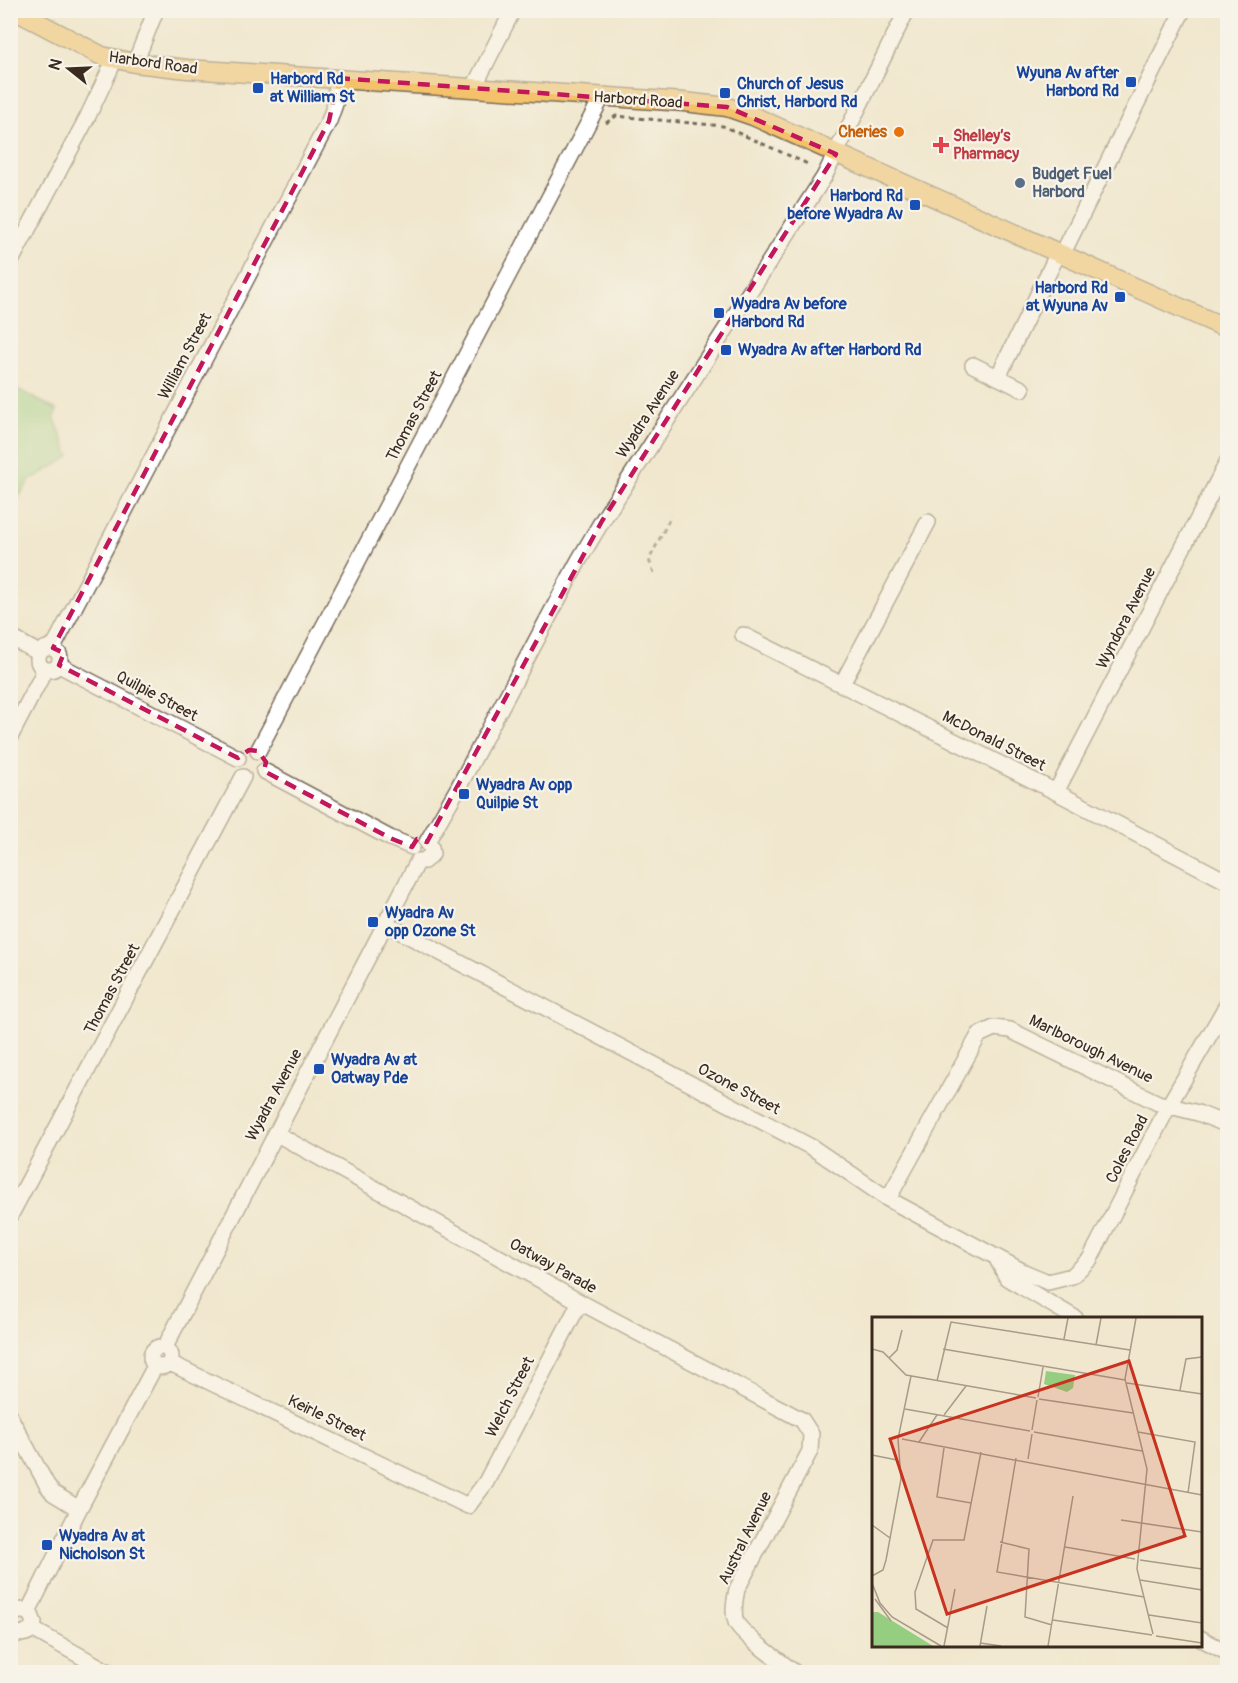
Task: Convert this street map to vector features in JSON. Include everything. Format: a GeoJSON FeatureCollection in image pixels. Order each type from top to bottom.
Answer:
{"type":"FeatureCollection","features":[{"type":"Feature","properties":{"kind":"main road","name":"Harbord Road"},"geometry":{"type":"LineString","coordinates":[[14,10],[97,54],[135,63],[187,69],[727,107],[753,116],[1227,329]]}},
{"type":"Feature","properties":{"kind":"street"},"geometry":{"type":"LineString","coordinates":[[135,63],[156,10]]}},
{"type":"Feature","properties":{"kind":"street"},"geometry":{"type":"LineString","coordinates":[[473,89],[513,10]]}},
{"type":"Feature","properties":{"kind":"street","name":"Wyadra Avenue"},"geometry":{"type":"LineString","coordinates":[[163,1364],[171,1354],[165,1347],[274,1133],[386,924],[419,850],[458,788],[602,521],[824,177],[907,10]]}},
{"type":"Feature","properties":{"kind":"street"},"geometry":{"type":"LineString","coordinates":[[998,377],[1183,10]]}},
{"type":"Feature","properties":{"kind":"street"},"geometry":{"type":"LineString","coordinates":[[10,263],[115,59]]}},
{"type":"Feature","properties":{"kind":"street","name":"William Street"},"geometry":{"type":"LineString","coordinates":[[46,650],[329,121],[335,104],[338,78]]}},
{"type":"Feature","properties":{"kind":"street","name":"Thomas Street"},"geometry":{"type":"LineString","coordinates":[[258,751],[602,97]]}},
{"type":"Feature","properties":{"kind":"street"},"geometry":{"type":"LineString","coordinates":[[972,365],[1022,389]]}},
{"type":"Feature","properties":{"kind":"street","name":"Wyndora Avenue"},"geometry":{"type":"LineString","coordinates":[[1056,792],[1227,461]]}},
{"type":"Feature","properties":{"kind":"street"},"geometry":{"type":"LineString","coordinates":[[842,684],[928,522]]}},
{"type":"Feature","properties":{"kind":"street","name":"McDonald Street"},"geometry":{"type":"LineString","coordinates":[[743,635],[1056,792],[1227,882]]}},
{"type":"Feature","properties":{"kind":"street"},"geometry":{"type":"LineString","coordinates":[[10,637],[46,650],[39,663],[52,667],[10,737]]}},
{"type":"Feature","properties":{"kind":"street","name":"Quilpie Street"},"geometry":{"type":"LineString","coordinates":[[52,667],[238,759]]}},
{"type":"Feature","properties":{"kind":"street"},"geometry":{"type":"LineString","coordinates":[[258,751],[264,758],[264,771],[252,779],[243,777],[237,766],[238,759],[244,752],[258,751]]}},
{"type":"Feature","properties":{"kind":"street"},"geometry":{"type":"LineString","coordinates":[[264,771],[390,838],[419,850]]}},
{"type":"Feature","properties":{"kind":"street","name":"Thomas Street"},"geometry":{"type":"LineString","coordinates":[[10,1216],[243,777]]}},
{"type":"Feature","properties":{"kind":"street","name":"Ozone Street"},"geometry":{"type":"LineString","coordinates":[[386,924],[813,1148],[888,1198],[996,1257],[1047,1282],[1072,1276]]}},
{"type":"Feature","properties":{"kind":"street","name":"Coles Road"},"geometry":{"type":"LineString","coordinates":[[1072,1276],[1090,1259],[1169,1105],[1227,1003]]}},
{"type":"Feature","properties":{"kind":"street","name":"Marlborough Avenue"},"geometry":{"type":"LineString","coordinates":[[888,1198],[979,1035],[994,1028],[1010,1030],[1158,1103],[1227,1125]]}},
{"type":"Feature","properties":{"kind":"street","name":"Oatway Parade"},"geometry":{"type":"LineString","coordinates":[[274,1133],[580,1302],[802,1420],[811,1434]]}},
{"type":"Feature","properties":{"kind":"street"},"geometry":{"type":"LineString","coordinates":[[996,1257],[1007,1278],[1073,1317]]}},
{"type":"Feature","properties":{"kind":"street","name":"Welch Street"},"geometry":{"type":"LineString","coordinates":[[468,1506],[486,1482],[580,1302]]}},
{"type":"Feature","properties":{"kind":"street"},"geometry":{"type":"LineString","coordinates":[[28,1612],[79,1509],[163,1364]]}},
{"type":"Feature","properties":{"kind":"street","name":"Keirle Street"},"geometry":{"type":"LineString","coordinates":[[163,1364],[468,1506]]}},
{"type":"Feature","properties":{"kind":"street"},"geometry":{"type":"LineString","coordinates":[[10,1417],[46,1485],[53,1494],[79,1509]]}},
{"type":"Feature","properties":{"kind":"street","name":"Austral Avenue"},"geometry":{"type":"LineString","coordinates":[[794,1672],[747,1634],[737,1624],[734,1612],[737,1589],[810,1451],[811,1434]]}},
{"type":"Feature","properties":{"kind":"street"},"geometry":{"type":"LineString","coordinates":[[10,1626],[20,1634],[26,1634],[32,1629],[33,1619],[28,1612],[18,1611],[11,1617]]}},
{"type":"Feature","properties":{"kind":"street"},"geometry":{"type":"LineString","coordinates":[[32,1629],[109,1672]]}},
{"type":"Feature","properties":{"kind":"street"},"geometry":{"type":"LineString","coordinates":[[1202,1639],[1227,1653]]}},
{"type":"Feature","properties":{"kind":"path"},"geometry":{"type":"LineString","coordinates":[[588,122],[602,128],[610,119],[616,117],[723,126],[810,165]]}},
{"type":"Feature","properties":{"kind":"path"},"geometry":{"type":"LineString","coordinates":[[654,573],[650,560],[671,516]]}},
{"type":"Feature","properties":{"kind":"highlighted area"},"geometry":{"type":"Polygon","coordinates":[[[338,78],[727,107],[836,154],[602,521],[427,842],[417,839],[412,847],[390,838],[264,771],[266,762],[258,751],[249,750],[238,758],[59,665],[64,653],[53,648],[329,121],[338,78]]]}},
{"type":"Feature","properties":{"kind":"green space"},"geometry":{"type":"Polygon","coordinates":[[[11,386],[57,410],[54,417],[70,457],[30,480],[11,508],[11,386]]]}},
{"type":"Feature","properties":{"kind":"place","name":"Wyuna Av after Harbord Rd"},"geometry":{"type":"Point","coordinates":[1131,82]}},
{"type":"Feature","properties":{"kind":"place","name":"Harbord Rd at William St"},"geometry":{"type":"Point","coordinates":[258,88]}},
{"type":"Feature","properties":{"kind":"place","name":"Church of Jesus Christ, Harbord Rd"},"geometry":{"type":"Point","coordinates":[725,93]}},
{"type":"Feature","properties":{"kind":"place","name":"Cheries"},"geometry":{"type":"Point","coordinates":[899,132]}},
{"type":"Feature","properties":{"kind":"place","name":"Shelley’s Pharmacy"},"geometry":{"type":"Point","coordinates":[941,145]}},
{"type":"Feature","properties":{"kind":"place","name":"Budget Fuel Harbord"},"geometry":{"type":"Point","coordinates":[1020,183]}},
{"type":"Feature","properties":{"kind":"place","name":"Harbord Rd before Wyadra Av"},"geometry":{"type":"Point","coordinates":[915,205]}},
{"type":"Feature","properties":{"kind":"place","name":"Harbord Rd at Wyuna Av"},"geometry":{"type":"Point","coordinates":[1120,297]}},
{"type":"Feature","properties":{"kind":"place","name":"Wyadra Av before Harbord Rd"},"geometry":{"type":"Point","coordinates":[719,313]}},
{"type":"Feature","properties":{"kind":"place","name":"Wyadra Av after Harbord Rd"},"geometry":{"type":"Point","coordinates":[726,350]}},
{"type":"Feature","properties":{"kind":"place","name":"Wyadra Av opp Quilpie St"},"geometry":{"type":"Point","coordinates":[464,794]}},
{"type":"Feature","properties":{"kind":"place","name":"Wyadra Av opp Ozone St"},"geometry":{"type":"Point","coordinates":[373,922]}},
{"type":"Feature","properties":{"kind":"place","name":"Wyadra Av at Oatway Pde"},"geometry":{"type":"Point","coordinates":[319,1069]}},
{"type":"Feature","properties":{"kind":"place","name":"Wyadra Av at Nicholson St"},"geometry":{"type":"Point","coordinates":[47,1545]}}]}
